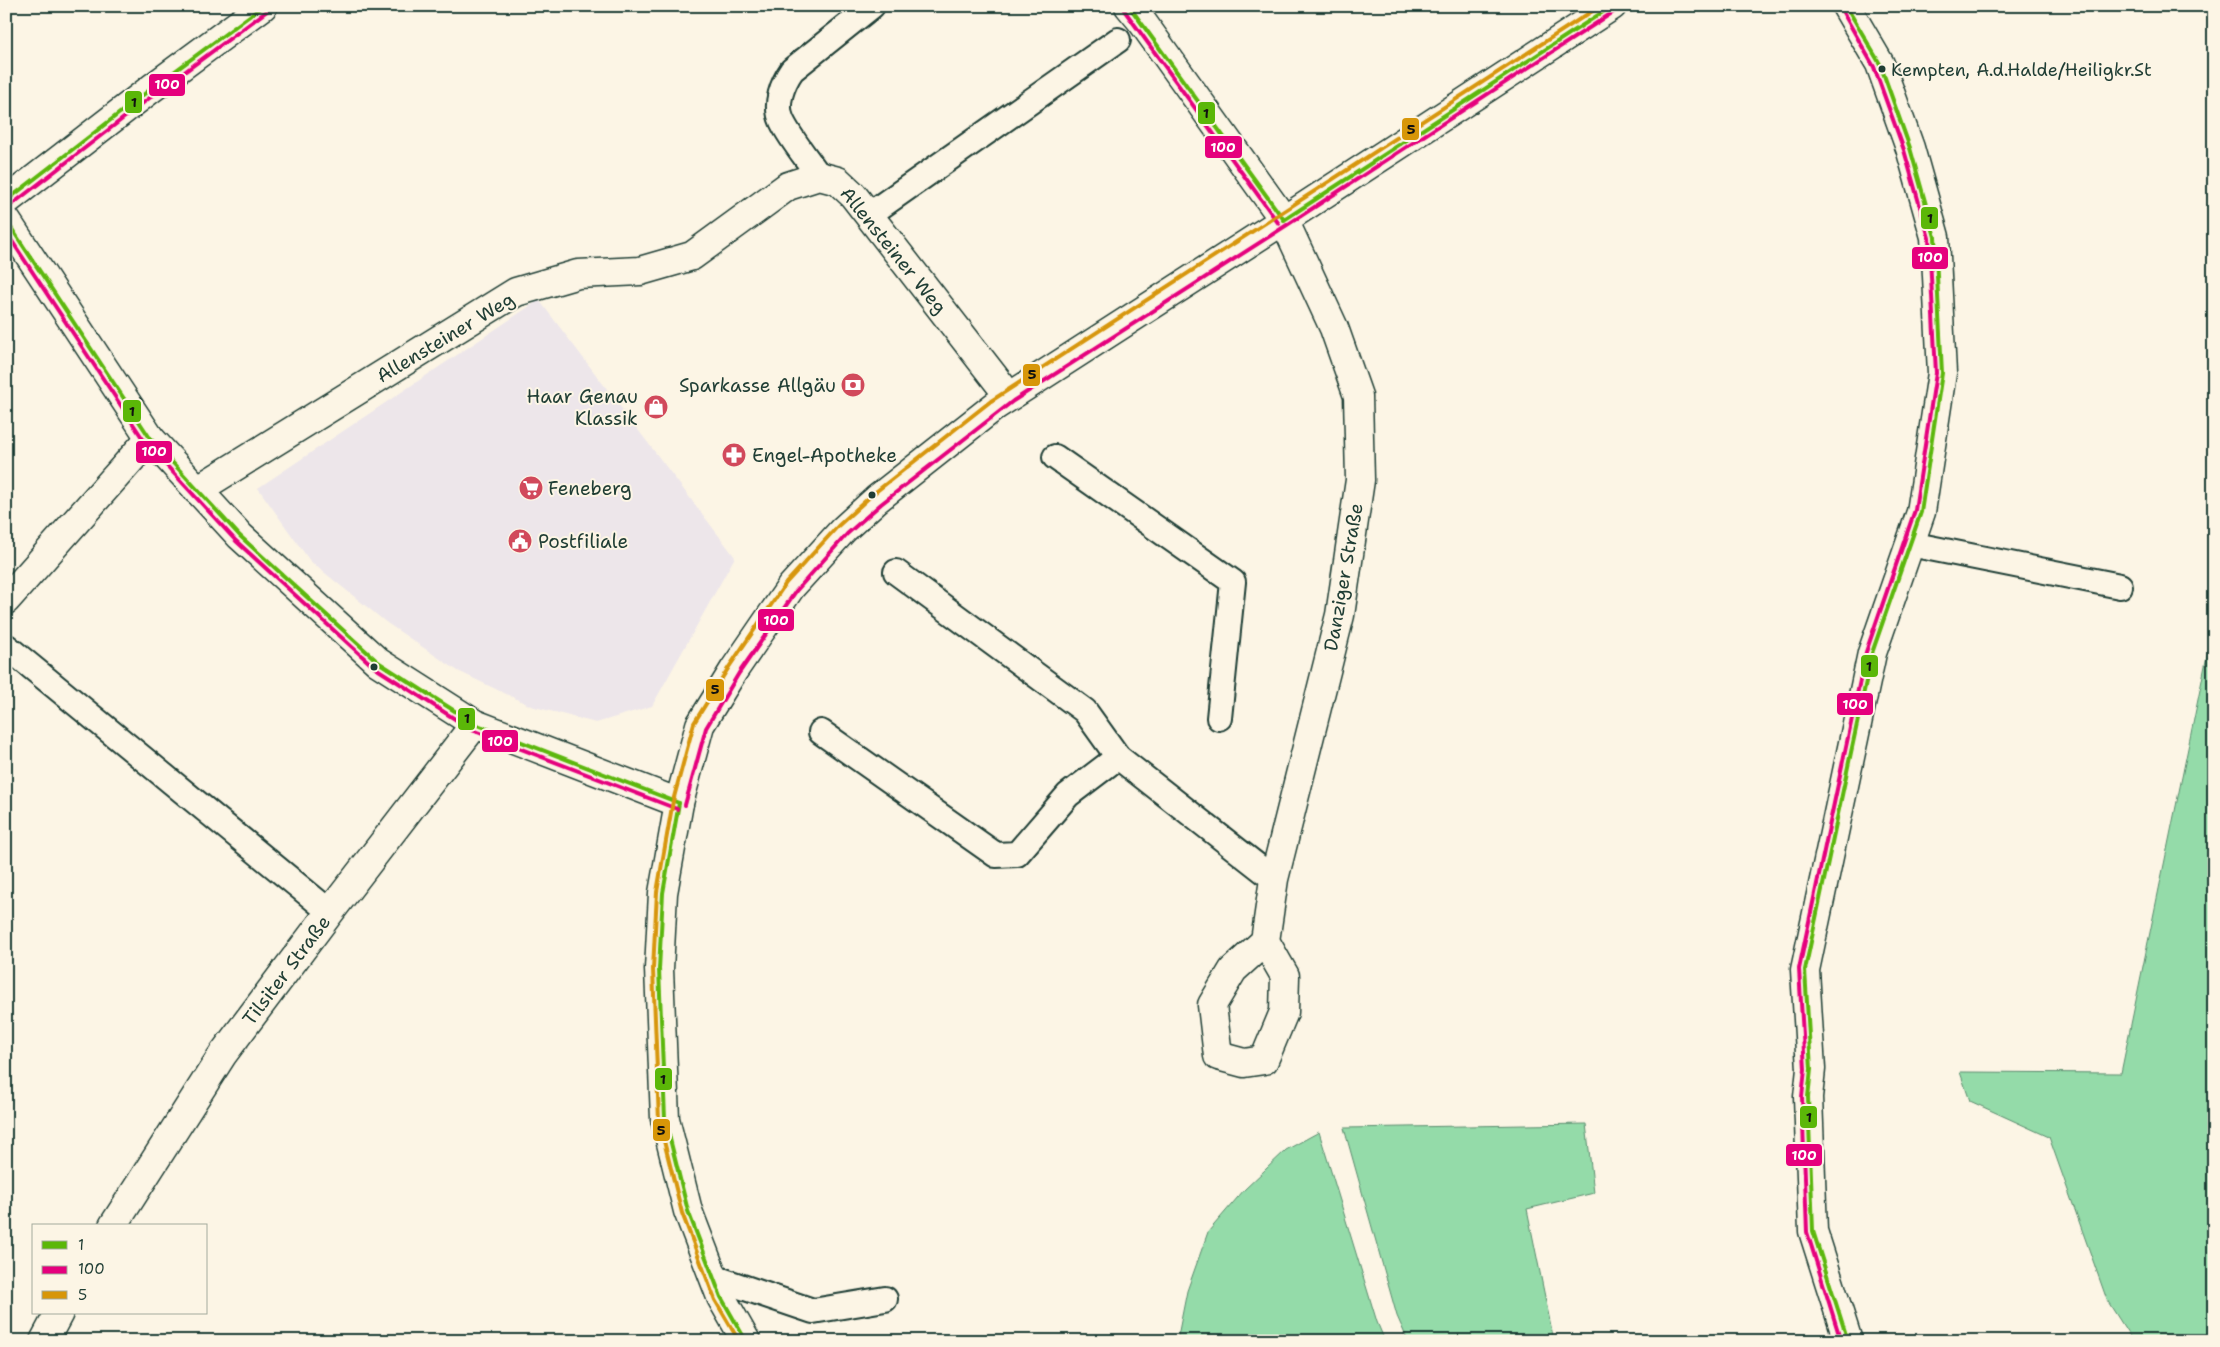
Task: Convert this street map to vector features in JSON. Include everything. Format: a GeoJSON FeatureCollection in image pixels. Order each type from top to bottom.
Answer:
{"type":"FeatureCollection","features":[{"type":"Feature","properties":{"kind":"street"},"geometry":{"type":"LineString","coordinates":[[6,201],[152,88],[263,6]]}},
{"type":"Feature","properties":{"kind":"street","name":"Danziger Straße"},"geometry":{"type":"LineString","coordinates":[[1129,6],[1284,220],[1334,328],[1358,396],[1360,480],[1340,616],[1274,879],[1265,941]]}},
{"type":"Feature","properties":{"kind":"street"},"geometry":{"type":"LineString","coordinates":[[746,1341],[721,1297],[688,1211],[666,1118],[659,969],[663,893],[679,803],[700,725],[734,670],[791,586],[843,530],[877,499],[1009,396],[1284,220],[1612,6]]}},
{"type":"Feature","properties":{"kind":"street"},"geometry":{"type":"LineString","coordinates":[[1846,6],[1880,64],[1910,148],[1935,237],[1942,373],[1921,512],[1872,654],[1806,970],[1811,1069],[1808,1097],[1813,1231],[1848,1341]]}},
{"type":"Feature","properties":{"kind":"street","name":"Allensteiner Weg"},"geometry":{"type":"LineString","coordinates":[[197,490],[516,292],[578,274],[640,271],[692,256],[788,186],[819,176],[838,182],[870,214],[1009,396]]}},
{"type":"Feature","properties":{"kind":"street"},"geometry":{"type":"LineString","coordinates":[[6,220],[150,438],[240,536],[378,662],[475,724],[679,803]]}},
{"type":"Feature","properties":{"kind":"street"},"geometry":{"type":"LineString","coordinates":[[6,600],[150,438]]}},
{"type":"Feature","properties":{"kind":"street","name":"Tilsiter Straße"},"geometry":{"type":"LineString","coordinates":[[114,1224],[224,1054],[330,912],[475,724]]}},
{"type":"Feature","properties":{"kind":"street"},"geometry":{"type":"LineString","coordinates":[[44,1341],[58,1314]]}},
{"type":"Feature","properties":{"kind":"lane"},"geometry":{"type":"LineString","coordinates":[[819,176],[781,120],[780,100],[783,84],[792,70],[872,6]]}},
{"type":"Feature","properties":{"kind":"lane"},"geometry":{"type":"LineString","coordinates":[[870,214],[1118,40]]}},
{"type":"Feature","properties":{"kind":"lane"},"geometry":{"type":"LineString","coordinates":[[1055,457],[1233,582],[1219,718]]}},
{"type":"Feature","properties":{"kind":"lane"},"geometry":{"type":"LineString","coordinates":[[1910,544],[2120,586]]}},
{"type":"Feature","properties":{"kind":"lane"},"geometry":{"type":"LineString","coordinates":[[896,572],[1085,711],[1118,758],[1274,879]]}},
{"type":"Feature","properties":{"kind":"lane"},"geometry":{"type":"LineString","coordinates":[[6,646],[330,912]]}},
{"type":"Feature","properties":{"kind":"lane"},"geometry":{"type":"LineString","coordinates":[[822,732],[996,855],[1017,854],[1068,795],[1118,758]]}},
{"type":"Feature","properties":{"kind":"lane"},"geometry":{"type":"LineString","coordinates":[[713,1277],[813,1312],[885,1299]]}},
{"type":"Feature","properties":{"kind":"shaded area"},"geometry":{"type":"Polygon","coordinates":[[[539,300],[735,557],[652,706],[596,723],[531,706],[458,671],[387,623],[310,561],[258,488],[539,300]]]}},
{"type":"Feature","properties":{"kind":"green space"},"geometry":{"type":"Polygon","coordinates":[[[2214,622],[2214,1341],[2133,1341],[2107,1300],[2049,1137],[1970,1101],[1960,1072],[2121,1073],[2214,622]]]}},
{"type":"Feature","properties":{"kind":"green space"},"geometry":{"type":"Polygon","coordinates":[[[1586,1124],[1594,1193],[1527,1209],[1554,1341],[1408,1341],[1397,1316],[1344,1128],[1586,1124]]]}},
{"type":"Feature","properties":{"kind":"green space"},"geometry":{"type":"Polygon","coordinates":[[[1319,1132],[1377,1322],[1385,1341],[1177,1341],[1187,1291],[1208,1232],[1244,1190],[1286,1150],[1319,1132]]]}},
{"type":"Feature","properties":{"kind":"transit line","name":"1"},"geometry":{"type":"LineString","coordinates":[[6,201],[152,88],[263,6]]}},
{"type":"Feature","properties":{"kind":"transit line","name":"1"},"geometry":{"type":"LineString","coordinates":[[1129,6],[1284,220]]}},
{"type":"Feature","properties":{"kind":"transit line","name":"5"},"geometry":{"type":"LineString","coordinates":[[739,1341],[715,1300],[682,1213],[659,1121],[653,969],[657,892],[673,801],[694,723],[729,667],[786,583],[838,526],[873,494],[991,401],[1600,6]]}},
{"type":"Feature","properties":{"kind":"transit line","name":"1"},"geometry":{"type":"LineString","coordinates":[[1284,220],[1612,6]]}},
{"type":"Feature","properties":{"kind":"transit line","name":"1"},"geometry":{"type":"LineString","coordinates":[[1846,6],[1880,64],[1910,148],[1935,237],[1942,373],[1921,512],[1872,653],[1805,970],[1811,1069],[1808,1097],[1813,1231],[1848,1341]]}},
{"type":"Feature","properties":{"kind":"transit line","name":"100"},"geometry":{"type":"LineString","coordinates":[[1841,9],[1874,67],[1904,150],[1929,238],[1936,373],[1915,510],[1866,652],[1799,969],[1805,1069],[1802,1097],[1807,1232],[1841,1341]]}},
{"type":"Feature","properties":{"kind":"transit line","name":"100"},"geometry":{"type":"LineString","coordinates":[[1124,10],[1279,224]]}},
{"type":"Feature","properties":{"kind":"transit line","name":"100"},"geometry":{"type":"LineString","coordinates":[[10,206],[156,93],[267,11]]}},
{"type":"Feature","properties":{"kind":"transit line","name":"100"},"geometry":{"type":"LineString","coordinates":[[685,805],[706,728],[739,673],[796,591],[847,534],[881,504],[1013,401],[1615,11]]}},
{"type":"Feature","properties":{"kind":"transit line","name":"1"},"geometry":{"type":"LineString","coordinates":[[6,220],[150,438],[240,536],[378,662],[475,724],[679,803]]}},
{"type":"Feature","properties":{"kind":"transit line","name":"100"},"geometry":{"type":"LineString","coordinates":[[6,232],[145,442],[236,541],[374,667],[472,730],[677,809]]}},
{"type":"Feature","properties":{"kind":"transit line","name":"1"},"geometry":{"type":"LineString","coordinates":[[679,803],[663,893],[659,969],[665,1119],[688,1211],[721,1297],[746,1341]]}},
{"type":"Feature","properties":{"kind":"place","name":"Kempten, A.d.Halde/Heiligkr.St"},"geometry":{"type":"Point","coordinates":[1882,69]}},
{"type":"Feature","properties":{"kind":"place","name":"Sparkasse Allgäu"},"geometry":{"type":"Point","coordinates":[853,385]}},
{"type":"Feature","properties":{"kind":"place","name":"Haar Genau Klassik"},"geometry":{"type":"Point","coordinates":[656,407]}},
{"type":"Feature","properties":{"kind":"place","name":"Engel-Apotheke"},"geometry":{"type":"Point","coordinates":[734,455]}},
{"type":"Feature","properties":{"kind":"place","name":"Feneberg"},"geometry":{"type":"Point","coordinates":[531,488]}},
{"type":"Feature","properties":{"kind":"place","name":"Postfiliale"},"geometry":{"type":"Point","coordinates":[520,541]}}]}
